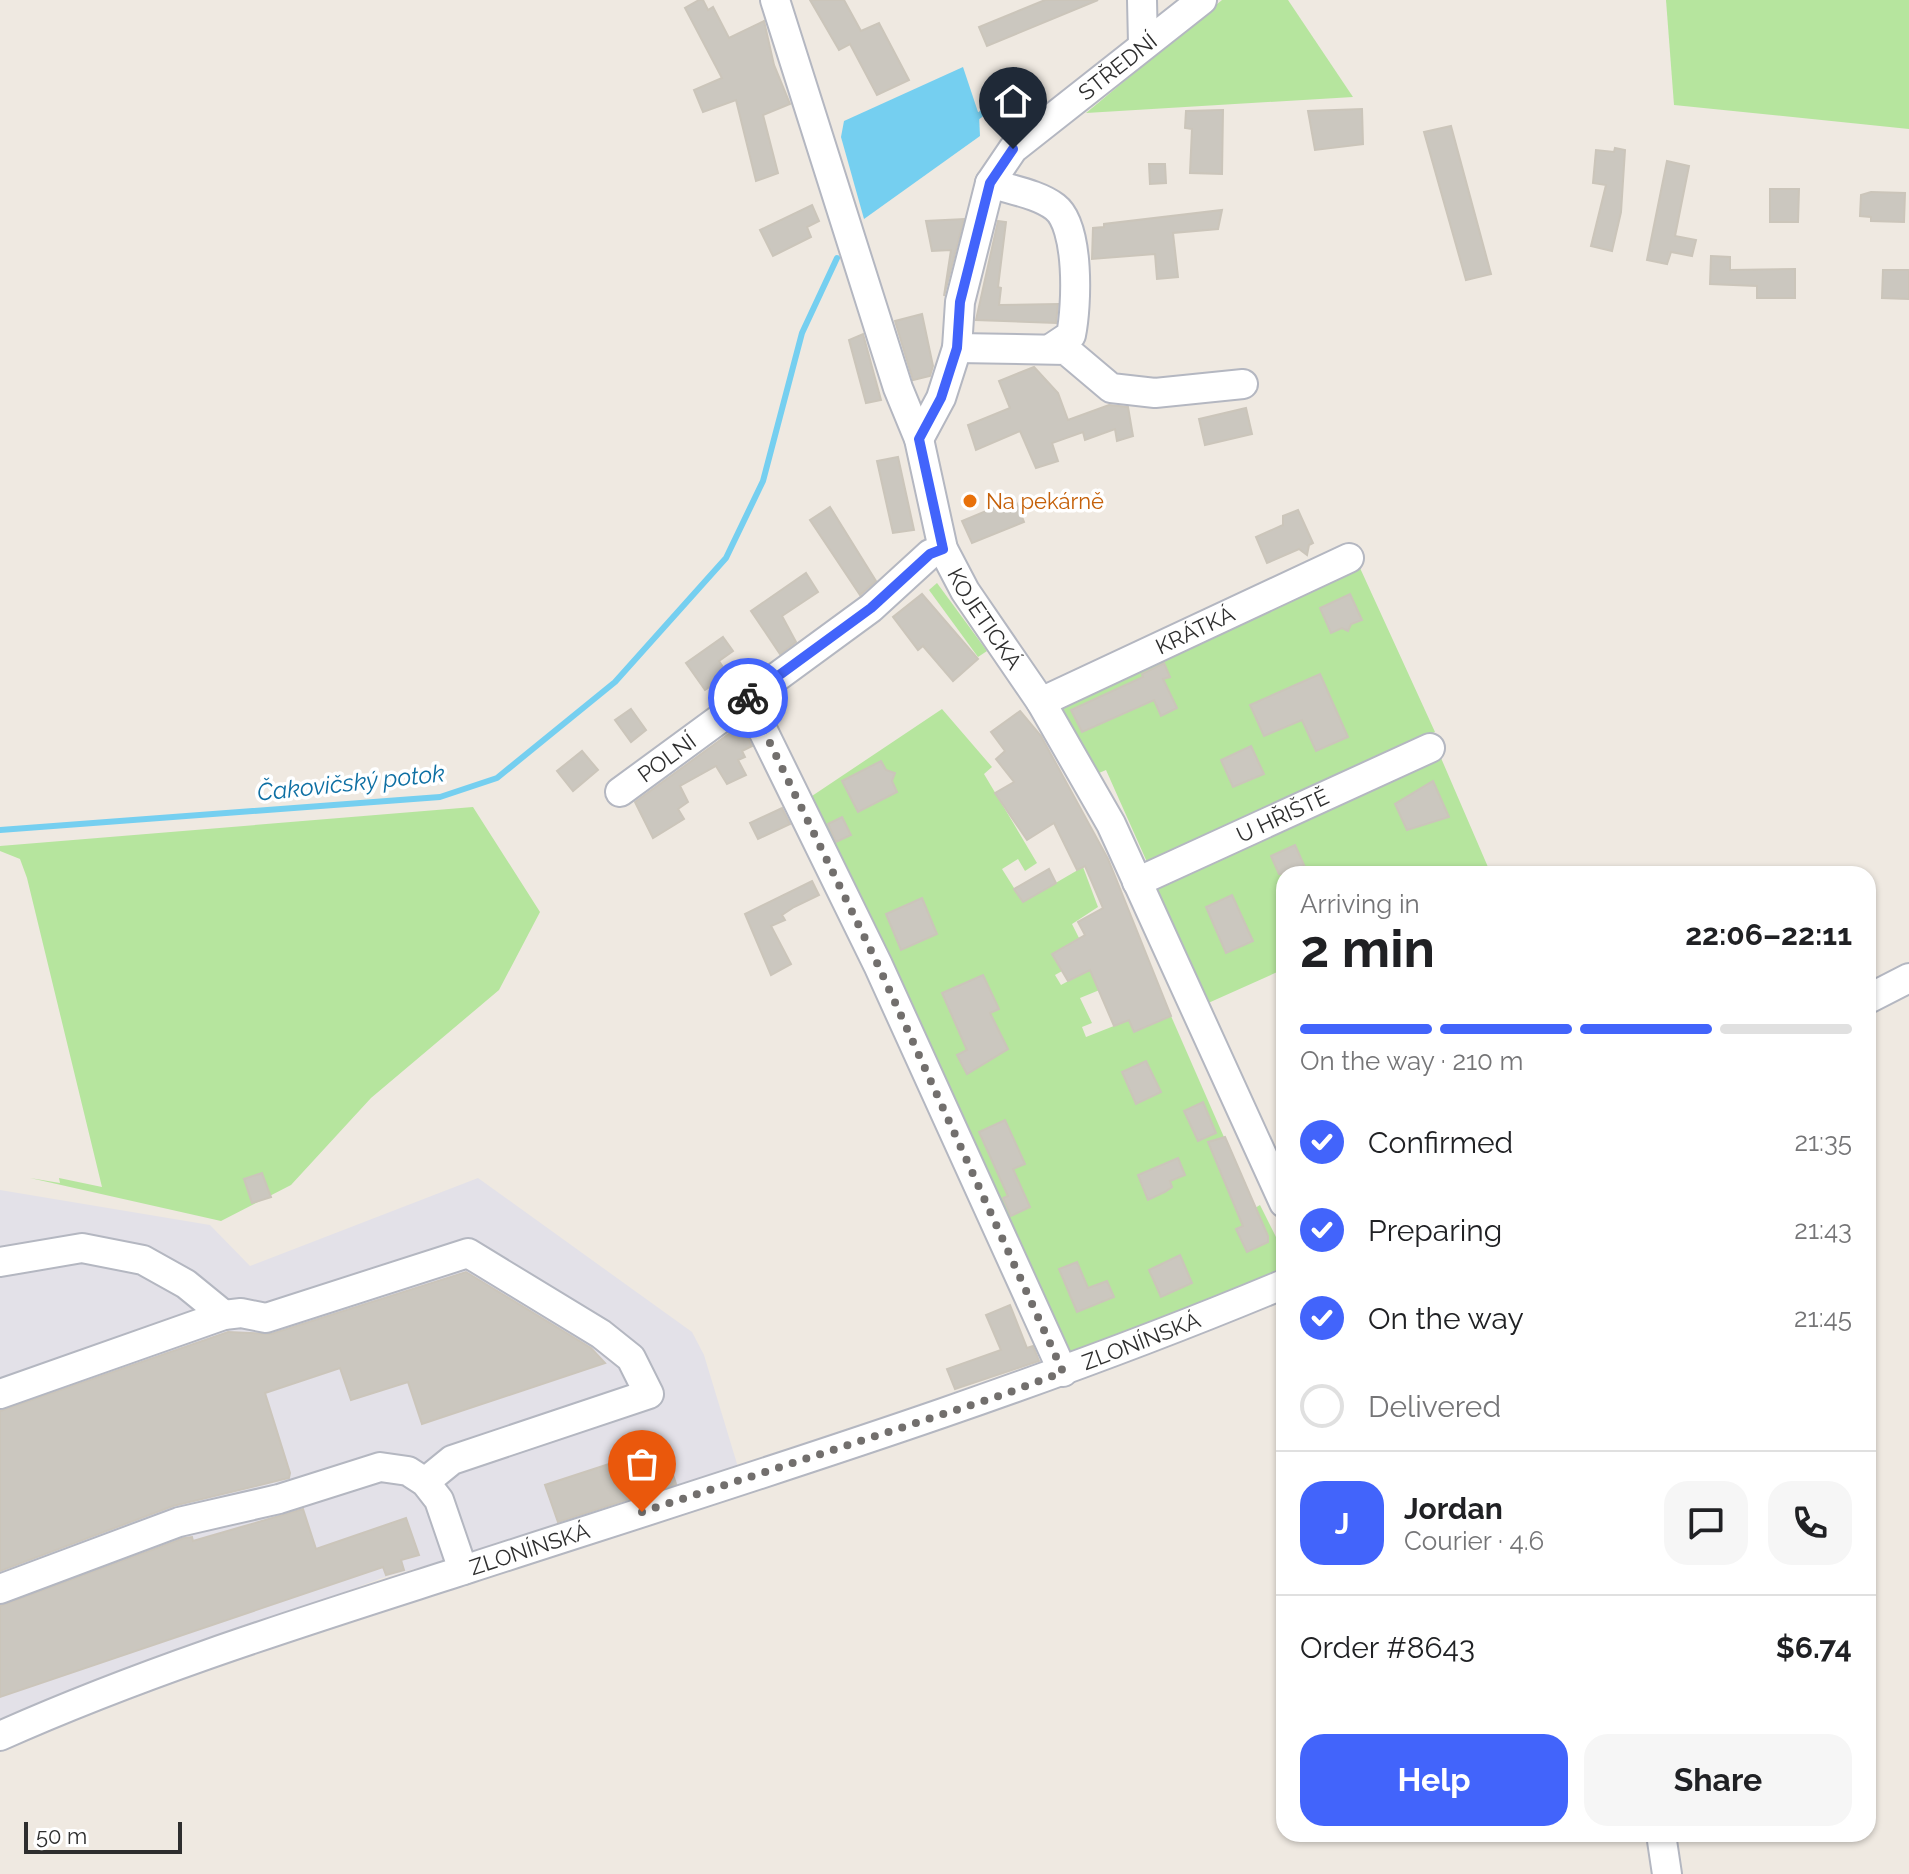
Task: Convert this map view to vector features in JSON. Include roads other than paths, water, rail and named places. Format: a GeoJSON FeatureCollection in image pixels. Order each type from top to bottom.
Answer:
{"type":"FeatureCollection","features":[{"type":"Feature","properties":{"kind":"street","name":"KOJETICKÁ"},"geometry":{"type":"LineString","coordinates":[[775,0],[898,388],[919,439],[943,549],[965,591],[1041,702],[1111,824],[1276,1186]]}},
{"type":"Feature","properties":{"kind":"street"},"geometry":{"type":"LineString","coordinates":[[1142,0],[1143,44]]}},
{"type":"Feature","properties":{"kind":"street","name":"STŘEDNÍ"},"geometry":{"type":"LineString","coordinates":[[919,439],[941,398],[957,348],[960,302],[990,183],[1013,149],[1202,0]]}},
{"type":"Feature","properties":{"kind":"street"},"geometry":{"type":"LineString","coordinates":[[990,183],[1054,206],[1066,218],[1073,239],[1074,321],[1071,335],[1053,347]]}},
{"type":"Feature","properties":{"kind":"street"},"geometry":{"type":"LineString","coordinates":[[957,348],[1053,347],[1066,350],[1111,388],[1155,393],[1243,384]]}},
{"type":"Feature","properties":{"kind":"street","name":"POLNÍ"},"geometry":{"type":"LineString","coordinates":[[620,792],[871,608],[930,554],[943,549]]}},
{"type":"Feature","properties":{"kind":"street","name":"KRÁTKÁ"},"geometry":{"type":"LineString","coordinates":[[1041,702],[1349,558]]}},
{"type":"Feature","properties":{"kind":"street"},"geometry":{"type":"LineString","coordinates":[[747,698],[878,965],[1063,1372]]}},
{"type":"Feature","properties":{"kind":"street","name":"U HŘIŠTĚ"},"geometry":{"type":"LineString","coordinates":[[1137,882],[1430,748]]}},
{"type":"Feature","properties":{"kind":"street"},"geometry":{"type":"LineString","coordinates":[[1876,995],[1909,978]]}},
{"type":"Feature","properties":{"kind":"street"},"geometry":{"type":"LineString","coordinates":[[0,1262],[82,1248],[143,1260],[186,1284],[224,1315]]}},
{"type":"Feature","properties":{"kind":"street"},"geometry":{"type":"LineString","coordinates":[[0,1394],[224,1315],[241,1313],[266,1318],[468,1253],[601,1334],[631,1358],[649,1394],[452,1460],[425,1482]]}},
{"type":"Feature","properties":{"kind":"street","name":"ZLONÍNSKÁ"},"geometry":{"type":"LineString","coordinates":[[0,1736],[83,1698],[463,1570],[1002,1395],[1276,1287]]}},
{"type":"Feature","properties":{"kind":"street"},"geometry":{"type":"LineString","coordinates":[[0,1589],[179,1522],[279,1499],[380,1467],[408,1471],[425,1482],[439,1500],[463,1570]]}},
{"type":"Feature","properties":{"kind":"street"},"geometry":{"type":"LineString","coordinates":[[1662,1842],[1667,1874]]}},
{"type":"Feature","properties":{"kind":"water"},"geometry":{"type":"Polygon","coordinates":[[[963,67],[979,115],[980,136],[864,219],[841,137],[844,121],[963,67]]]}},
{"type":"Feature","properties":{"kind":"waterway","name":"Čakovičský potok"},"geometry":{"type":"LineString","coordinates":[[973,120],[985,111]]}},
{"type":"Feature","properties":{"kind":"waterway","name":"Čakovičský potok"},"geometry":{"type":"LineString","coordinates":[[0,830],[440,797],[497,778],[615,682],[726,558],[763,481],[802,333],[837,258]]}},
{"type":"Feature","properties":{"kind":"place","name":"Na pekárně"},"geometry":{"type":"Point","coordinates":[970,501]}}]}
